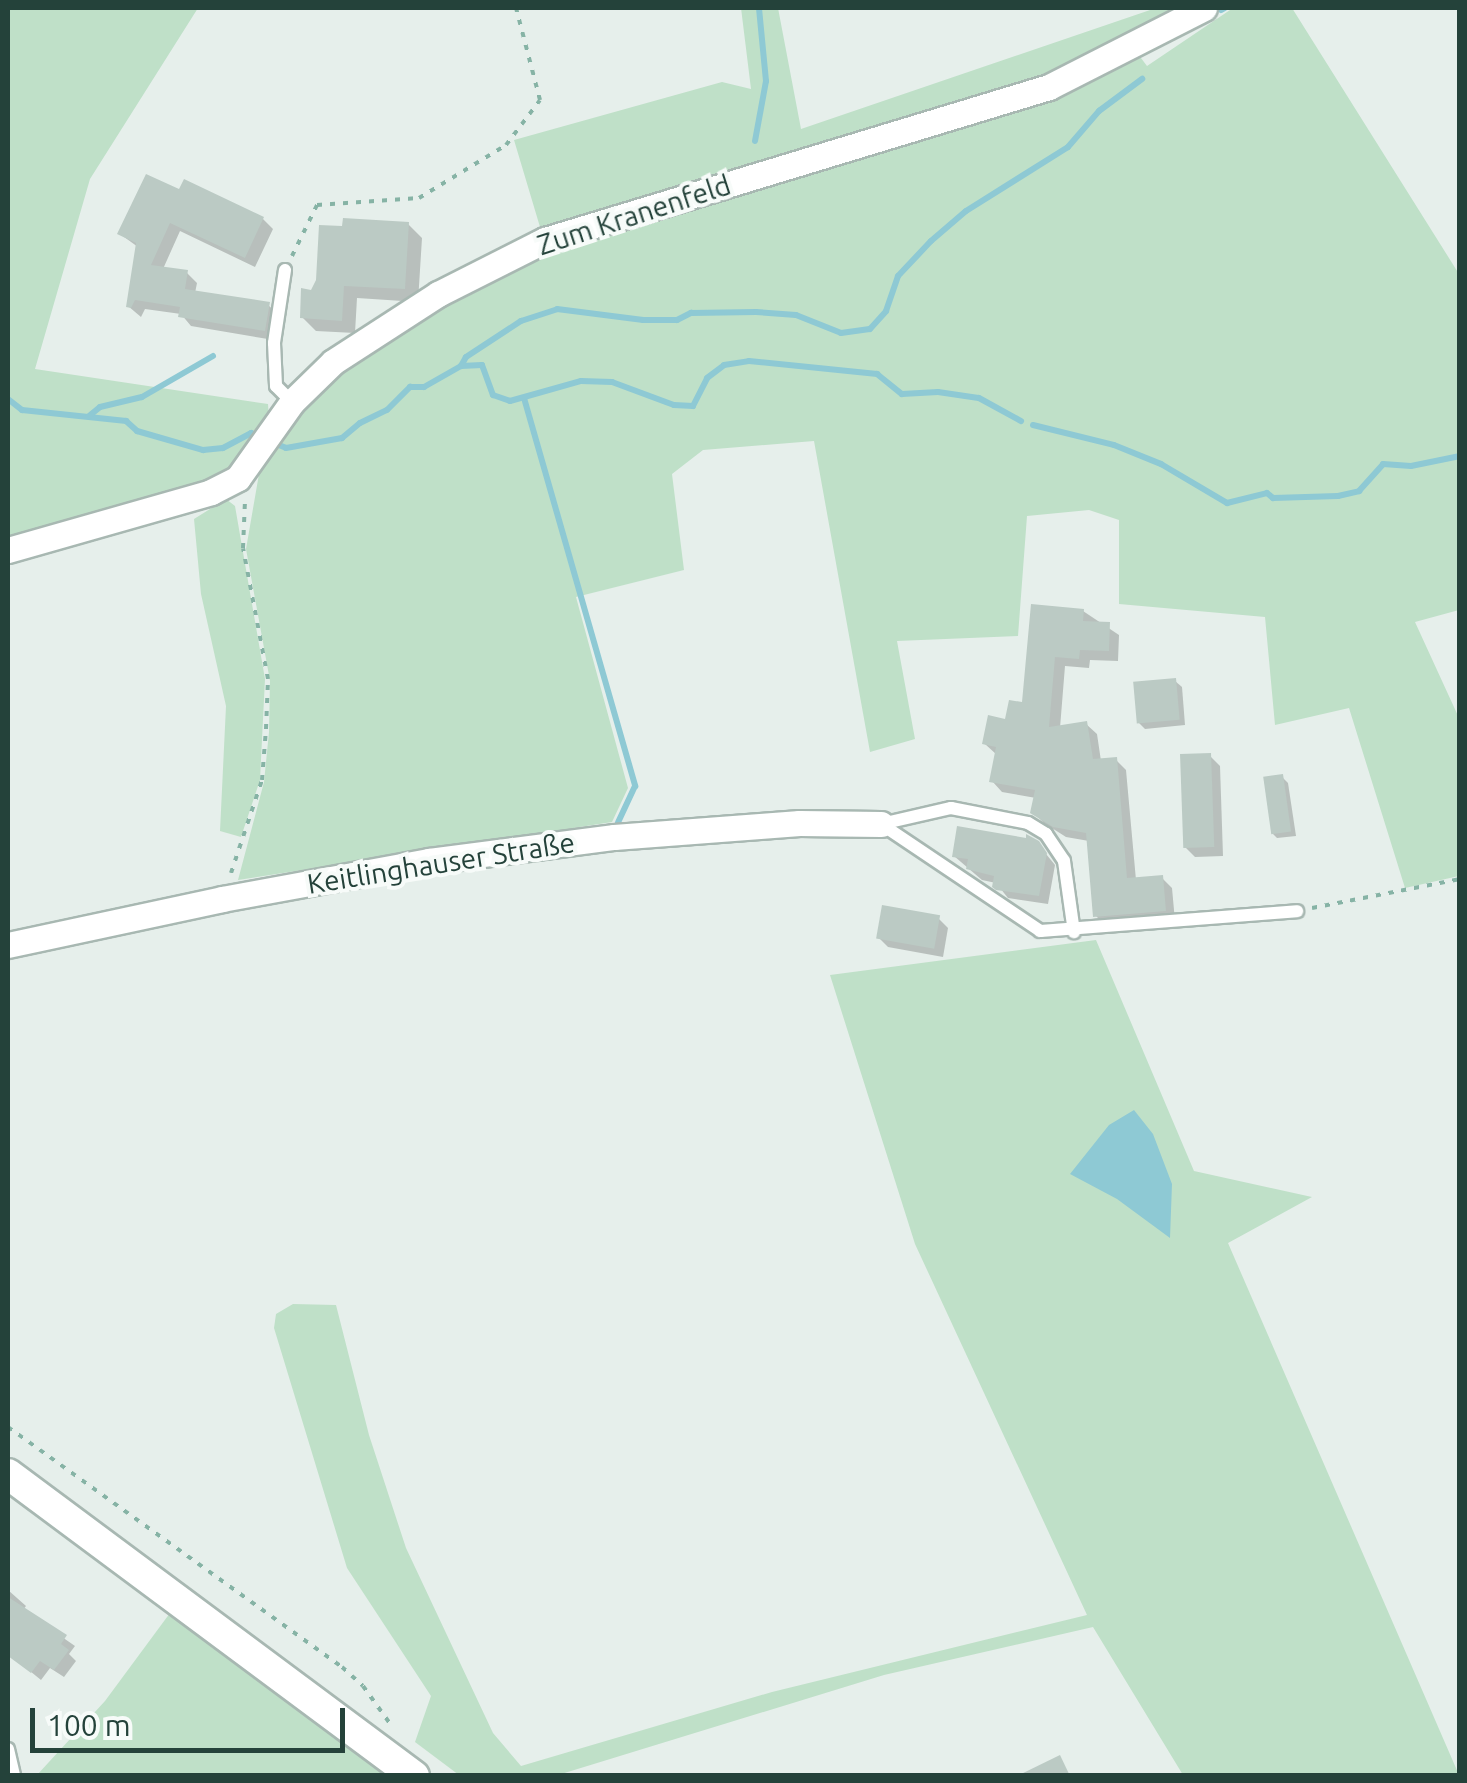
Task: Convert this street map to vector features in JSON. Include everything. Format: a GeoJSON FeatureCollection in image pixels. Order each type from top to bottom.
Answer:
{"type":"FeatureCollection","features":[{"type":"Feature","properties":{"kind":"main road"},"geometry":{"type":"LineString","coordinates":[[8,1476],[414,1776]]}},
{"type":"Feature","properties":{"kind":"street","name":"Zum Kranenfeld"},"geometry":{"type":"LineString","coordinates":[[8,550],[211,492],[238,478],[292,402],[333,362],[438,294],[545,240],[1049,87],[1204,8]]}},
{"type":"Feature","properties":{"kind":"street","name":"Keitlinghauser Straße"},"geometry":{"type":"LineString","coordinates":[[8,945],[222,898],[429,862],[614,837],[799,824],[881,824]]}},
{"type":"Feature","properties":{"kind":"lane"},"geometry":{"type":"LineString","coordinates":[[286,270],[274,343],[276,386],[292,402]]}},
{"type":"Feature","properties":{"kind":"lane"},"geometry":{"type":"LineString","coordinates":[[881,824],[951,808],[1028,823],[1046,834],[1064,861],[1074,932]]}},
{"type":"Feature","properties":{"kind":"lane"},"geometry":{"type":"LineString","coordinates":[[881,824],[1040,931],[1074,932],[1298,911]]}},
{"type":"Feature","properties":{"kind":"lane"},"geometry":{"type":"LineString","coordinates":[[8,1749],[14,1776]]}},
{"type":"Feature","properties":{"kind":"path"},"geometry":{"type":"LineString","coordinates":[[286,270],[317,205],[419,198],[506,145],[540,100],[516,8]]}},
{"type":"Feature","properties":{"kind":"path"},"geometry":{"type":"LineString","coordinates":[[222,898],[262,780],[268,679],[243,548],[245,487],[238,478]]}},
{"type":"Feature","properties":{"kind":"path"},"geometry":{"type":"LineString","coordinates":[[1298,911],[1460,879]]}},
{"type":"Feature","properties":{"kind":"path"},"geometry":{"type":"LineString","coordinates":[[8,1427],[342,1667],[362,1686],[395,1730]]}},
{"type":"Feature","properties":{"kind":"green space"},"geometry":{"type":"Polygon","coordinates":[[[8,8],[198,8],[90,179],[35,369],[268,404],[269,418],[240,463],[203,484],[8,545],[8,8]]]}},
{"type":"Feature","properties":{"kind":"green space"},"geometry":{"type":"Polygon","coordinates":[[[741,8],[778,8],[801,129],[1156,8],[1187,8],[1047,75],[540,227],[514,140],[722,82],[751,89],[741,8]]]}},
{"type":"Feature","properties":{"kind":"green space"},"geometry":{"type":"Polygon","coordinates":[[[1233,8],[1292,8],[1459,274],[1459,610],[1415,622],[1459,718],[1459,876],[1405,888],[1349,708],[1275,725],[1265,617],[1119,604],[1119,520],[1089,510],[1027,516],[1018,636],[897,641],[915,739],[870,752],[814,441],[703,450],[672,474],[684,570],[576,597],[628,788],[612,822],[238,880],[264,782],[269,732],[270,681],[246,549],[259,474],[301,408],[340,369],[374,344],[548,246],[1138,54],[1147,66],[1233,8]]]}},
{"type":"Feature","properties":{"kind":"green space"},"geometry":{"type":"Polygon","coordinates":[[[226,499],[235,506],[265,679],[260,780],[241,837],[220,831],[226,706],[201,594],[194,519],[226,499]]]}},
{"type":"Feature","properties":{"kind":"green space"},"geometry":{"type":"Polygon","coordinates":[[[1096,940],[1194,1171],[1312,1197],[1228,1243],[1459,1775],[1183,1775],[1093,1627],[884,1675],[558,1775],[459,1775],[415,1742],[431,1696],[347,1568],[274,1328],[276,1314],[293,1304],[336,1305],[369,1435],[406,1548],[493,1733],[521,1766],[772,1692],[1087,1615],[915,1244],[830,975],[1096,940]]]}},
{"type":"Feature","properties":{"kind":"green space"},"geometry":{"type":"Polygon","coordinates":[[[170,1613],[384,1775],[37,1775],[105,1701],[170,1613]]]}},
{"type":"Feature","properties":{"kind":"water"},"geometry":{"type":"Polygon","coordinates":[[[1134,1110],[1153,1134],[1172,1184],[1170,1238],[1117,1199],[1070,1174],[1109,1125],[1134,1110]]]}},
{"type":"Feature","properties":{"kind":"building"},"geometry":{"type":"Polygon","coordinates":[[[146,174],[179,189],[184,179],[264,217],[245,258],[170,223],[151,265],[188,270],[185,289],[270,302],[265,331],[178,317],[180,307],[135,300],[131,308],[126,307],[136,243],[117,234],[146,174]]]}},
{"type":"Feature","properties":{"kind":"building"},"geometry":{"type":"Polygon","coordinates":[[[343,218],[409,222],[405,289],[344,286],[342,321],[300,318],[301,288],[311,290],[316,280],[319,225],[342,226],[343,218]]]}},
{"type":"Feature","properties":{"kind":"building"},"geometry":{"type":"Polygon","coordinates":[[[1031,604],[1084,609],[1083,621],[1110,622],[1109,651],[1080,650],[1079,659],[1055,657],[1049,727],[1087,721],[1093,759],[1117,757],[1127,878],[1163,875],[1166,911],[1093,917],[1086,833],[1053,827],[1030,813],[1035,790],[989,782],[996,747],[982,744],[988,715],[1005,719],[1009,700],[1022,702],[1031,604]]]}},
{"type":"Feature","properties":{"kind":"building"},"geometry":{"type":"Polygon","coordinates":[[[1176,678],[1180,720],[1137,724],[1133,682],[1176,678]]]}},
{"type":"Feature","properties":{"kind":"building"},"geometry":{"type":"Polygon","coordinates":[[[1211,753],[1214,847],[1183,848],[1180,754],[1211,753]]]}},
{"type":"Feature","properties":{"kind":"building"},"geometry":{"type":"Polygon","coordinates":[[[1283,774],[1291,831],[1271,834],[1263,777],[1283,774]]]}},
{"type":"Feature","properties":{"kind":"building"},"geometry":{"type":"Polygon","coordinates":[[[957,826],[1026,838],[1026,834],[1039,841],[1047,853],[1039,896],[996,890],[992,887],[994,876],[966,869],[968,859],[952,857],[957,826]]]}},
{"type":"Feature","properties":{"kind":"building"},"geometry":{"type":"Polygon","coordinates":[[[882,905],[940,915],[934,949],[876,938],[882,905]]]}},
{"type":"Feature","properties":{"kind":"building"},"geometry":{"type":"Polygon","coordinates":[[[8,1597],[67,1635],[61,1644],[69,1650],[54,1670],[40,1661],[31,1673],[8,1656],[8,1597]]]}},
{"type":"Feature","properties":{"kind":"building"},"geometry":{"type":"Polygon","coordinates":[[[1060,1755],[1070,1776],[1017,1776],[1060,1755]]]}},
{"type":"Feature","properties":{"kind":"waterway"},"geometry":{"type":"LineString","coordinates":[[755,141],[766,81],[759,8]]}},
{"type":"Feature","properties":{"kind":"waterway"},"geometry":{"type":"LineString","coordinates":[[1221,10],[1225,8]]}},
{"type":"Feature","properties":{"kind":"waterway"},"geometry":{"type":"LineString","coordinates":[[461,366],[466,357],[521,321],[557,309],[643,320],[677,320],[691,313],[756,312],[796,315],[841,333],[870,329],[886,311],[898,276],[931,241],[966,211],[1068,147],[1099,111],[1142,79]]}},
{"type":"Feature","properties":{"kind":"waterway"},"geometry":{"type":"LineString","coordinates":[[89,416],[100,407],[142,397],[213,356]]}},
{"type":"Feature","properties":{"kind":"waterway"},"geometry":{"type":"LineString","coordinates":[[269,441],[286,448],[342,438],[360,423],[387,410],[410,387],[424,387],[461,366],[482,365],[493,395],[510,401],[581,381],[612,382],[674,405],[693,406],[707,378],[724,365],[749,361],[877,374],[902,394],[938,392],[979,398],[1021,421]]}},
{"type":"Feature","properties":{"kind":"waterway"},"geometry":{"type":"LineString","coordinates":[[524,398],[635,786],[618,822]]}},
{"type":"Feature","properties":{"kind":"waterway"},"geometry":{"type":"LineString","coordinates":[[8,399],[22,410],[126,421],[137,431],[203,450],[223,448],[251,433],[258,436]]}},
{"type":"Feature","properties":{"kind":"waterway"},"geometry":{"type":"LineString","coordinates":[[1033,425],[1114,445],[1161,464],[1227,503],[1267,493],[1273,498],[1338,496],[1359,491],[1383,464],[1411,466],[1460,456]]}}]}
